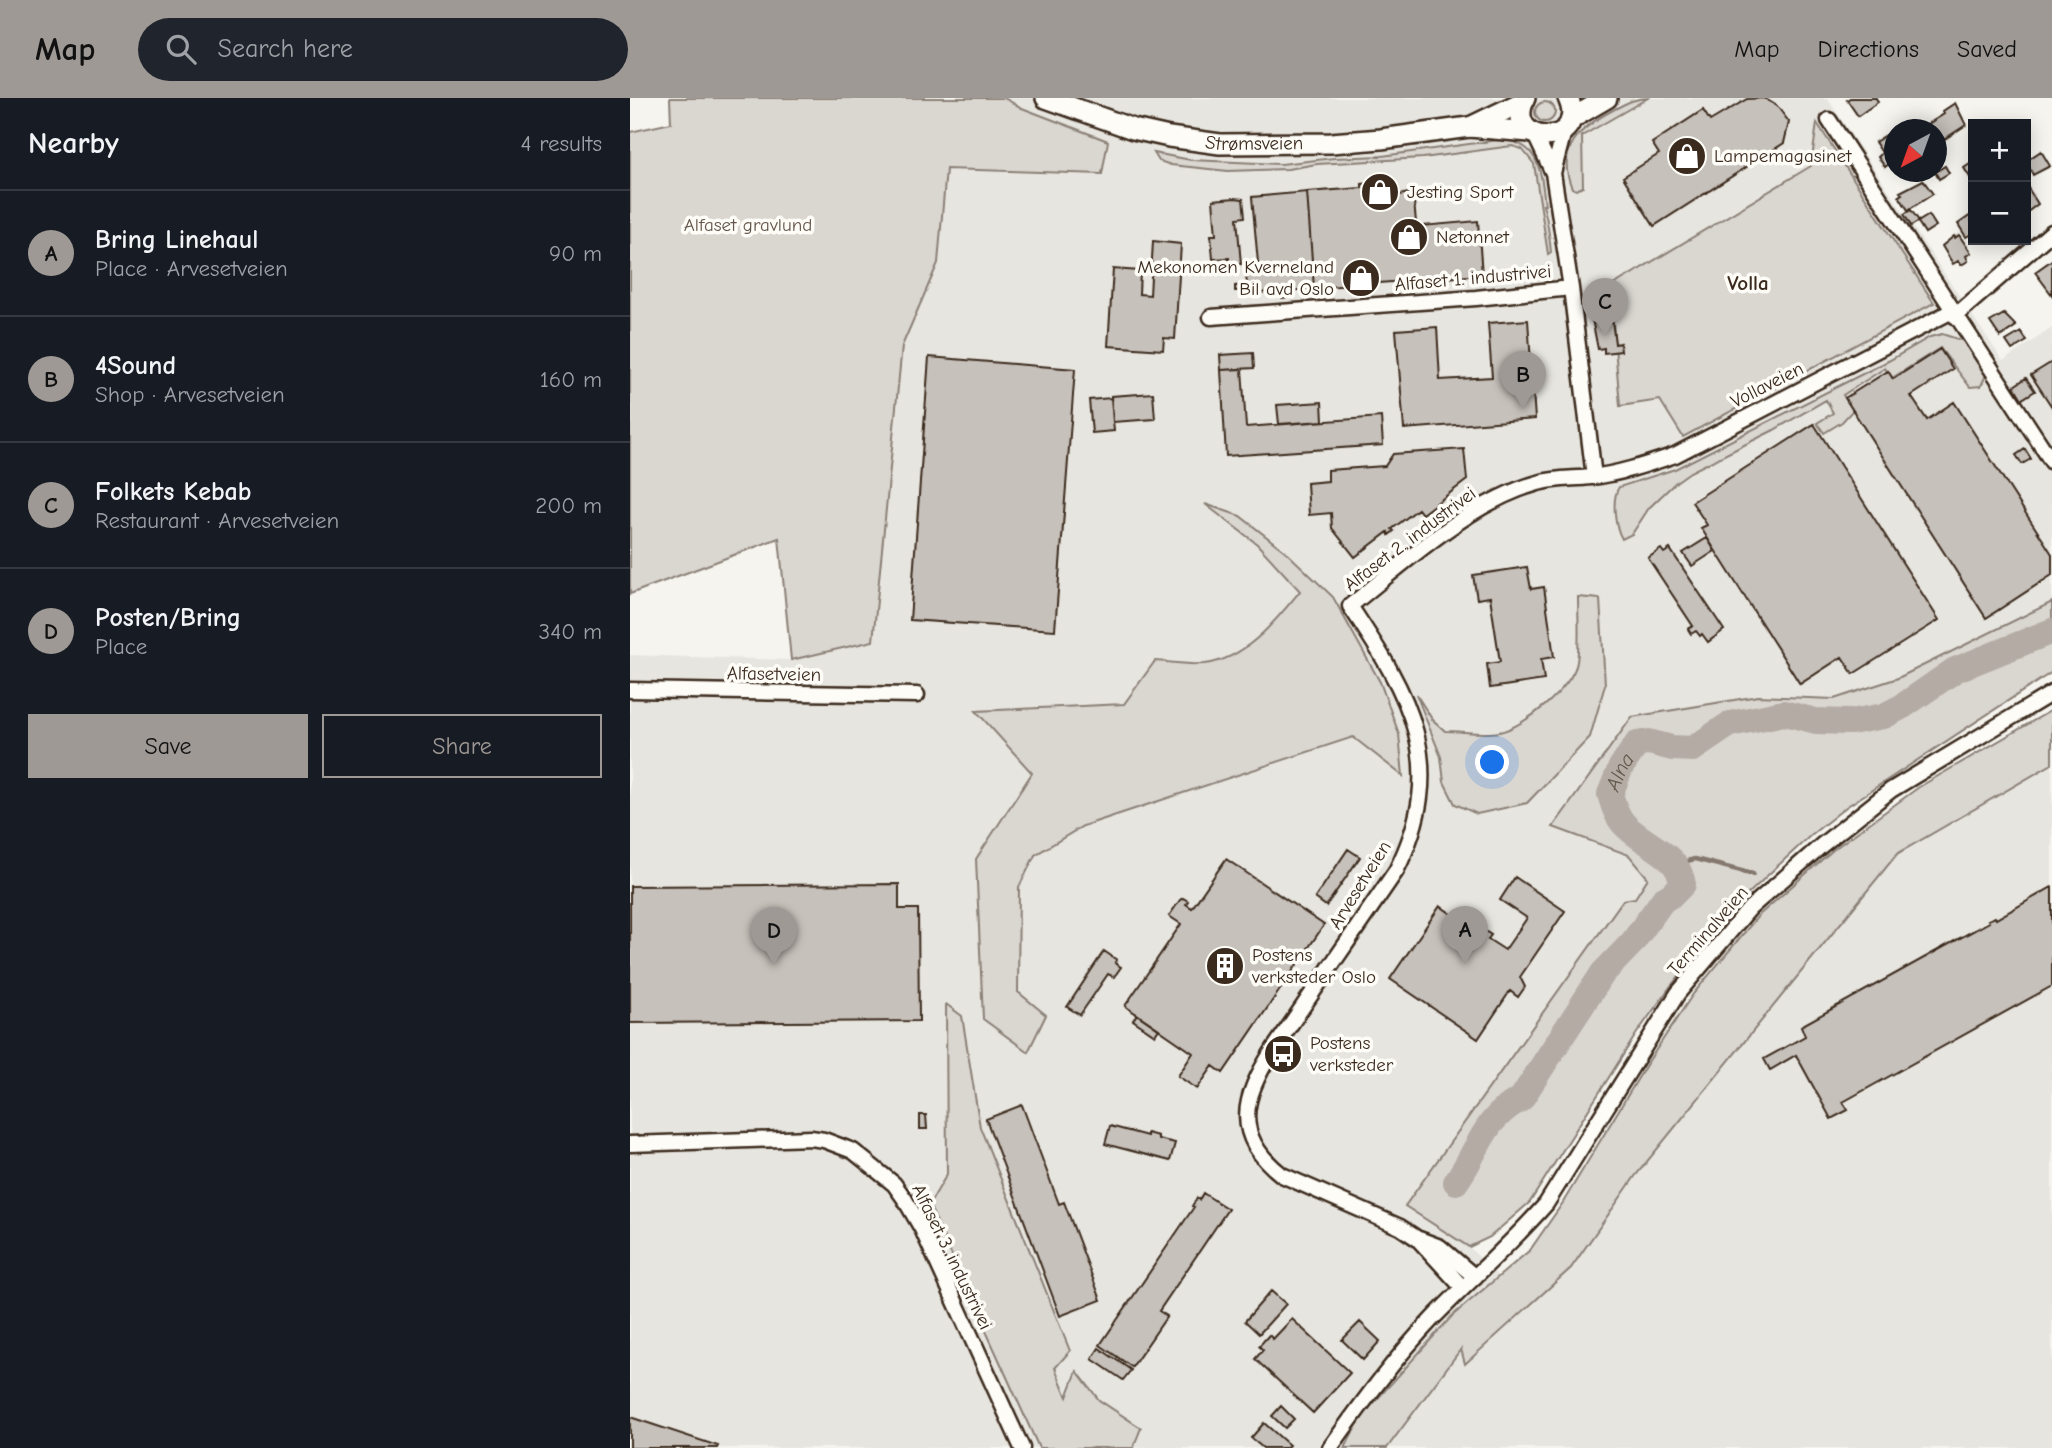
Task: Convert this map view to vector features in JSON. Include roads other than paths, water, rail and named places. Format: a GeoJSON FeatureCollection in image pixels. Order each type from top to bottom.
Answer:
{"type":"FeatureCollection","features":[{"type":"Feature","properties":{"kind":"main road","name":"Strømsveien"},"geometry":{"type":"LineString","coordinates":[[1046,98],[1133,129],[1220,144],[1331,143],[1469,127],[1550,137],[1567,125]]}},
{"type":"Feature","properties":{"kind":"main road"},"geometry":{"type":"LineString","coordinates":[[1567,125],[1571,106],[1568,98]]}},
{"type":"Feature","properties":{"kind":"main road"},"geometry":{"type":"LineString","coordinates":[[1567,125],[1607,98]]}},
{"type":"Feature","properties":{"kind":"main road","name":"Strømsveien"},"geometry":{"type":"LineString","coordinates":[[1469,127],[1524,100]]}},
{"type":"Feature","properties":{"kind":"main road"},"geometry":{"type":"LineString","coordinates":[[1524,100],[1521,118],[1533,133]]}},
{"type":"Feature","properties":{"kind":"street"},"geometry":{"type":"LineString","coordinates":[[1829,120],[2052,462]]}},
{"type":"Feature","properties":{"kind":"street"},"geometry":{"type":"LineString","coordinates":[[1553,173],[1567,125]]}},
{"type":"Feature","properties":{"kind":"street"},"geometry":{"type":"LineString","coordinates":[[1533,133],[1553,173],[1571,288],[1594,477]]}},
{"type":"Feature","properties":{"kind":"street","name":"Vollaveien"},"geometry":{"type":"LineString","coordinates":[[1594,477],[1675,455],[1953,314],[2052,232]]}},
{"type":"Feature","properties":{"kind":"street","name":"Alfaset 1. industrivei"},"geometry":{"type":"LineString","coordinates":[[1211,317],[1476,298],[1571,288]]}},
{"type":"Feature","properties":{"kind":"street","name":"Alfaset 2. industrivei"},"geometry":{"type":"LineString","coordinates":[[1415,822],[1420,804],[1421,767],[1420,748],[1411,713],[1393,672],[1350,606],[1464,519],[1503,496],[1539,482],[1594,477]]}},
{"type":"Feature","properties":{"kind":"street","name":"Alfasetveien"},"geometry":{"type":"LineString","coordinates":[[630,690],[918,695]]}},
{"type":"Feature","properties":{"kind":"street","name":"Terminalveien"},"geometry":{"type":"LineString","coordinates":[[1463,1288],[1522,1232],[1546,1205],[1678,993],[1750,908],[1822,845],[1891,790],[2052,693]]}},
{"type":"Feature","properties":{"kind":"street","name":"Arvesetveien"},"geometry":{"type":"LineString","coordinates":[[1415,822],[1396,871],[1268,1058],[1248,1096],[1246,1109],[1247,1123],[1259,1152],[1282,1175],[1378,1216],[1418,1239]]}},
{"type":"Feature","properties":{"kind":"street","name":"Alfaset 3. industrivei"},"geometry":{"type":"LineString","coordinates":[[630,1144],[811,1138],[838,1144],[866,1160],[894,1184],[922,1229],[1022,1448]]}},
{"type":"Feature","properties":{"kind":"street"},"geometry":{"type":"LineString","coordinates":[[1418,1239],[1440,1247],[1475,1276]]}},
{"type":"Feature","properties":{"kind":"street"},"geometry":{"type":"LineString","coordinates":[[1330,1448],[1397,1360],[1463,1288],[1418,1239]]}},
{"type":"Feature","properties":{"kind":"waterway","name":"Alna"},"geometry":{"type":"LineString","coordinates":[[1456,1182],[1490,1125],[1498,1115],[1521,1099],[1603,973],[1632,943],[1663,900],[1683,884],[1674,864],[1631,831],[1623,823],[1612,802],[1610,794],[1621,767],[1637,744],[1649,742],[1672,748],[1693,749],[1730,724],[1784,713],[1816,721],[1851,722],[1884,716],[1955,670],[2052,631]]}},
{"type":"Feature","properties":{"kind":"waterway"},"geometry":{"type":"LineString","coordinates":[[1675,864],[1695,859],[1753,874]]}},
{"type":"Feature","properties":{"kind":"place","name":"Lampemagasinet"},"geometry":{"type":"Point","coordinates":[1687,156]}},
{"type":"Feature","properties":{"kind":"place","name":"Jesting Sport"},"geometry":{"type":"Point","coordinates":[1380,192]}},
{"type":"Feature","properties":{"kind":"place","name":"Netonnet"},"geometry":{"type":"Point","coordinates":[1409,237]}},
{"type":"Feature","properties":{"kind":"place","name":"Mekonomen Kverneland Bil avd Oslo"},"geometry":{"type":"Point","coordinates":[1361,278]}},
{"type":"Feature","properties":{"kind":"place","name":"Folkets Kebab"},"geometry":{"type":"Point","coordinates":[1605,336]}},
{"type":"Feature","properties":{"kind":"place","name":"4Sound"},"geometry":{"type":"Point","coordinates":[1523,409]}},
{"type":"Feature","properties":{"kind":"place","name":"Bring Linehaul"},"geometry":{"type":"Point","coordinates":[1465,964]}},
{"type":"Feature","properties":{"kind":"place","name":"Posten/Bring"},"geometry":{"type":"Point","coordinates":[774,965]}},
{"type":"Feature","properties":{"kind":"place","name":"Postens verksteder Oslo"},"geometry":{"type":"Point","coordinates":[1225,966]}},
{"type":"Feature","properties":{"kind":"place","name":"Postens verksteder"},"geometry":{"type":"Point","coordinates":[1283,1054]}},
{"type":"Feature","properties":{"kind":"district","name":"Volla"},"geometry":{"type":"Point","coordinates":[1748,283]}},
{"type":"Feature","properties":{"kind":"park label","name":"Alfaset gravlund"},"geometry":{"type":"Point","coordinates":[748,225]}}]}
